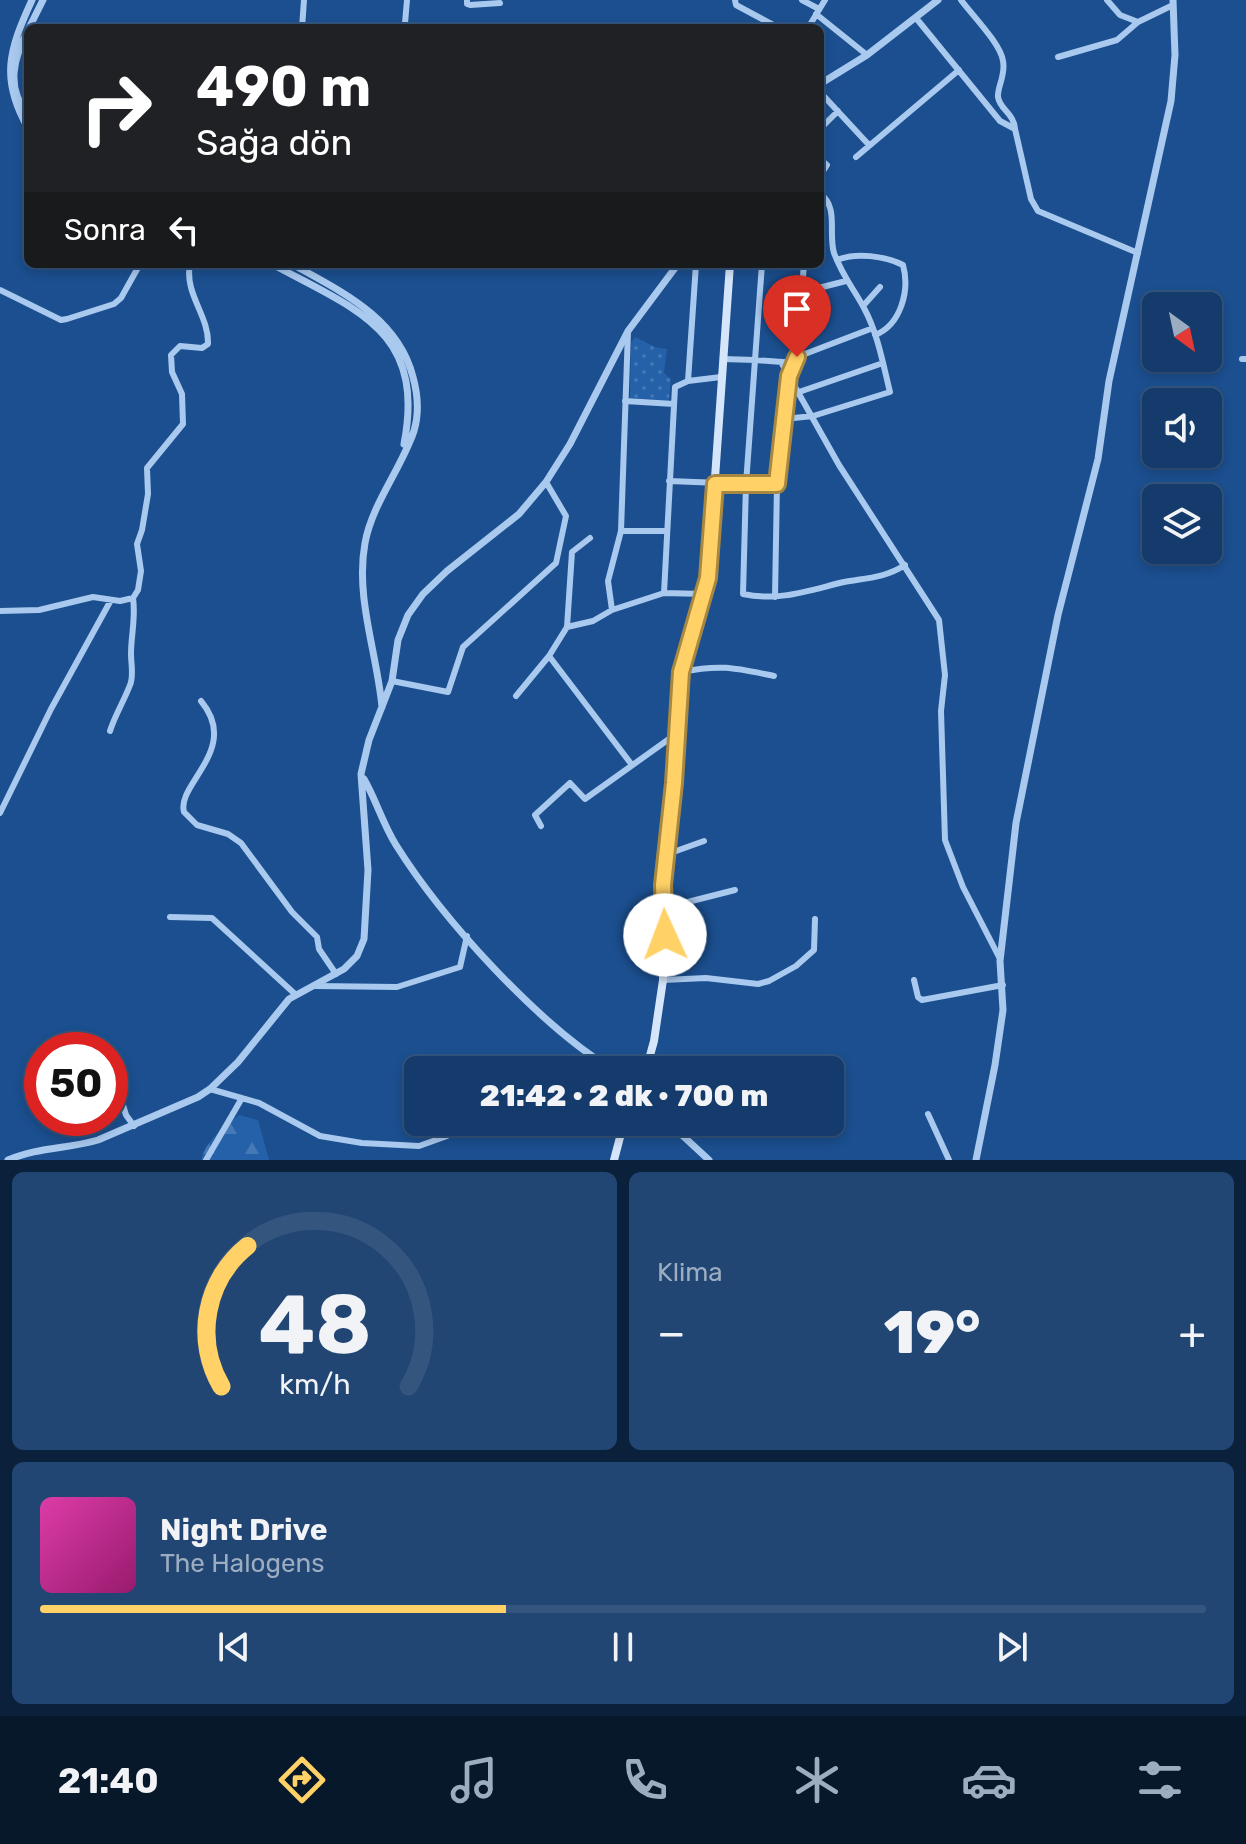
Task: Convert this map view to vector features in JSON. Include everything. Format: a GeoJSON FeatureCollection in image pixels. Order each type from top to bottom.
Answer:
{"type":"FeatureCollection","features":[{"type":"Feature","properties":{"kind":"main road"},"geometry":{"type":"LineString","coordinates":[[651,1056],[663,984],[665,855],[681,672],[704,594],[730,268]]}},
{"type":"Feature","properties":{"kind":"main road"},"geometry":{"type":"LineString","coordinates":[[611,1160],[618,1136]]}},
{"type":"Feature","properties":{"kind":"street"},"geometry":{"type":"LineString","coordinates":[[24,124],[7,97],[3,62],[32,0]]}},
{"type":"Feature","properties":{"kind":"street"},"geometry":{"type":"LineString","coordinates":[[31,24],[43,0]]}},
{"type":"Feature","properties":{"kind":"street"},"geometry":{"type":"LineString","coordinates":[[302,24],[304,0]]}},
{"type":"Feature","properties":{"kind":"street"},"geometry":{"type":"LineString","coordinates":[[405,23],[407,0]]}},
{"type":"Feature","properties":{"kind":"street"},"geometry":{"type":"LineString","coordinates":[[467,0],[470,5],[500,3]]}},
{"type":"Feature","properties":{"kind":"street"},"geometry":{"type":"LineString","coordinates":[[735,0],[736,5],[772,24]]}},
{"type":"Feature","properties":{"kind":"street"},"geometry":{"type":"LineString","coordinates":[[802,0],[867,55]]}},
{"type":"Feature","properties":{"kind":"street"},"geometry":{"type":"LineString","coordinates":[[810,24],[825,0]]}},
{"type":"Feature","properties":{"kind":"street"},"geometry":{"type":"LineString","coordinates":[[961,0],[1003,58],[1004,75],[998,96],[1014,118],[1031,199],[1038,211],[1138,253]]}},
{"type":"Feature","properties":{"kind":"street"},"geometry":{"type":"LineString","coordinates":[[1107,0],[1120,15],[1138,22]]}},
{"type":"Feature","properties":{"kind":"street"},"geometry":{"type":"LineString","coordinates":[[824,82],[867,55],[916,18],[931,2]]}},
{"type":"Feature","properties":{"kind":"street"},"geometry":{"type":"LineString","coordinates":[[1000,961],[1016,823],[1028,762],[1049,672],[1058,615],[1098,459],[1109,381],[1171,101],[1175,55],[1173,3],[1138,22],[1117,40],[1058,57]]}},
{"type":"Feature","properties":{"kind":"street"},"geometry":{"type":"LineString","coordinates":[[916,18],[1000,121],[1015,129]]}},
{"type":"Feature","properties":{"kind":"street"},"geometry":{"type":"LineString","coordinates":[[24,37],[12,71],[15,89],[24,106]]}},
{"type":"Feature","properties":{"kind":"street"},"geometry":{"type":"LineString","coordinates":[[856,157],[959,70]]}},
{"type":"Feature","properties":{"kind":"street"},"geometry":{"type":"LineString","coordinates":[[824,96],[869,145]]}},
{"type":"Feature","properties":{"kind":"street"},"geometry":{"type":"LineString","coordinates":[[824,125],[838,111]]}},
{"type":"Feature","properties":{"kind":"street"},"geometry":{"type":"LineString","coordinates":[[784,419],[813,416],[890,392],[874,332],[837,260],[830,232],[831,207],[824,196]]}},
{"type":"Feature","properties":{"kind":"street"},"geometry":{"type":"LineString","coordinates":[[723,359],[796,360],[892,326],[906,289],[903,265],[851,255],[837,260]]}},
{"type":"Feature","properties":{"kind":"street"},"geometry":{"type":"LineString","coordinates":[[0,290],[61,320],[114,304],[121,298],[138,268]]}},
{"type":"Feature","properties":{"kind":"street"},"geometry":{"type":"LineString","coordinates":[[110,731],[131,684],[131,643],[136,619],[133,598],[141,571],[137,544],[148,494],[147,468],[183,424],[182,394],[172,372],[171,355],[180,346],[202,348],[208,344],[204,321],[191,293],[190,268]]}},
{"type":"Feature","properties":{"kind":"street"},"geometry":{"type":"LineString","coordinates":[[279,268],[356,310],[375,324],[392,345],[406,372],[408,389],[403,454]]}},
{"type":"Feature","properties":{"kind":"street"},"geometry":{"type":"LineString","coordinates":[[299,268],[361,305],[392,333],[410,366],[418,409],[414,432],[370,525],[363,560],[364,594],[382,708]]}},
{"type":"Feature","properties":{"kind":"street"},"geometry":{"type":"LineString","coordinates":[[8,1160],[32,1151],[84,1144],[134,1126],[210,1089],[238,1062],[295,994],[336,974],[352,961],[364,939],[368,856],[361,774],[369,740],[392,681],[398,640],[408,615],[423,594],[447,571],[498,534],[546,482],[570,444],[628,331],[675,268]]}},
{"type":"Feature","properties":{"kind":"street"},"geometry":{"type":"LineString","coordinates":[[688,381],[696,268]]}},
{"type":"Feature","properties":{"kind":"street"},"geometry":{"type":"LineString","coordinates":[[762,268],[746,484],[743,594],[775,597],[887,575],[905,565]]}},
{"type":"Feature","properties":{"kind":"street"},"geometry":{"type":"LineString","coordinates":[[775,597],[777,484],[789,376],[796,360],[804,268]]}},
{"type":"Feature","properties":{"kind":"street"},"geometry":{"type":"LineString","coordinates":[[803,292],[846,281]]}},
{"type":"Feature","properties":{"kind":"street"},"geometry":{"type":"LineString","coordinates":[[863,306],[880,287]]}},
{"type":"Feature","properties":{"kind":"street"},"geometry":{"type":"LineString","coordinates":[[612,610],[608,581],[621,531],[628,331]]}},
{"type":"Feature","properties":{"kind":"street"},"geometry":{"type":"LineString","coordinates":[[781,362],[839,465],[939,620],[945,675],[941,711],[945,840],[963,887],[998,951],[1003,985],[1003,1010],[995,1065],[976,1160]]}},
{"type":"Feature","properties":{"kind":"street"},"geometry":{"type":"LineString","coordinates":[[799,392],[883,363]]}},
{"type":"Feature","properties":{"kind":"street"},"geometry":{"type":"LineString","coordinates":[[664,593],[675,387],[688,381],[721,377]]}},
{"type":"Feature","properties":{"kind":"street"},"geometry":{"type":"LineString","coordinates":[[625,401],[674,404]]}},
{"type":"Feature","properties":{"kind":"street"},"geometry":{"type":"LineString","coordinates":[[669,481],[777,484]]}},
{"type":"Feature","properties":{"kind":"street"},"geometry":{"type":"LineString","coordinates":[[392,681],[448,692],[463,647],[556,563],[566,516],[546,482]]}},
{"type":"Feature","properties":{"kind":"street"},"geometry":{"type":"LineString","coordinates":[[621,531],[667,531]]}},
{"type":"Feature","properties":{"kind":"street"},"geometry":{"type":"LineString","coordinates":[[516,696],[549,656],[567,627],[572,552],[590,538]]}},
{"type":"Feature","properties":{"kind":"street"},"geometry":{"type":"LineString","coordinates":[[567,627],[593,621],[612,610],[664,593],[704,594]]}},
{"type":"Feature","properties":{"kind":"street"},"geometry":{"type":"LineString","coordinates":[[0,611],[39,610],[93,597],[127,601],[133,598]]}},
{"type":"Feature","properties":{"kind":"street"},"geometry":{"type":"LineString","coordinates":[[0,813],[51,709],[111,600]]}},
{"type":"Feature","properties":{"kind":"street"},"geometry":{"type":"LineString","coordinates":[[549,656],[632,765]]}},
{"type":"Feature","properties":{"kind":"street"},"geometry":{"type":"LineString","coordinates":[[681,672],[729,666],[774,676]]}},
{"type":"Feature","properties":{"kind":"street"},"geometry":{"type":"LineString","coordinates":[[201,701],[212,721],[213,743],[184,801],[184,812],[197,825],[228,834],[241,843],[292,912],[317,937],[319,949],[336,974]]}},
{"type":"Feature","properties":{"kind":"street"},"geometry":{"type":"LineString","coordinates":[[541,826],[535,815],[570,783],[585,799],[676,734]]}},
{"type":"Feature","properties":{"kind":"street"},"geometry":{"type":"LineString","coordinates":[[361,774],[395,843],[424,884],[467,936],[531,1003],[589,1055]]}},
{"type":"Feature","properties":{"kind":"street"},"geometry":{"type":"LineString","coordinates":[[665,855],[704,841]]}},
{"type":"Feature","properties":{"kind":"street"},"geometry":{"type":"LineString","coordinates":[[664,908],[735,890]]}},
{"type":"Feature","properties":{"kind":"street"},"geometry":{"type":"LineString","coordinates":[[170,917],[212,918],[295,994]]}},
{"type":"Feature","properties":{"kind":"street"},"geometry":{"type":"LineString","coordinates":[[663,984],[706,978],[744,984],[769,981],[796,966],[814,950],[815,919]]}},
{"type":"Feature","properties":{"kind":"street"},"geometry":{"type":"LineString","coordinates":[[311,986],[397,987],[460,967],[467,936]]}},
{"type":"Feature","properties":{"kind":"street"},"geometry":{"type":"LineString","coordinates":[[914,980],[918,997],[922,1000],[1003,985]]}},
{"type":"Feature","properties":{"kind":"street"},"geometry":{"type":"LineString","coordinates":[[210,1089],[259,1103],[320,1136],[362,1143],[419,1146],[447,1136]]}},
{"type":"Feature","properties":{"kind":"street"},"geometry":{"type":"LineString","coordinates":[[206,1160],[242,1098]]}},
{"type":"Feature","properties":{"kind":"street"},"geometry":{"type":"LineString","coordinates":[[928,1114],[949,1160]]}},
{"type":"Feature","properties":{"kind":"street"},"geometry":{"type":"LineString","coordinates":[[128,1118],[134,1126]]}},
{"type":"Feature","properties":{"kind":"street"},"geometry":{"type":"LineString","coordinates":[[683,1136],[709,1160]]}},
{"type":"Feature","properties":{"kind":"green space"},"geometry":{"type":"Polygon","coordinates":[[[635,337],[667,349],[664,373],[671,379],[669,401],[630,398],[631,343],[635,337]]]}},
{"type":"Feature","properties":{"kind":"green space"},"geometry":{"type":"Polygon","coordinates":[[[239,1115],[258,1120],[269,1160],[201,1160],[211,1140],[239,1115]]]}},
{"type":"Feature","properties":{"kind":"route"},"geometry":{"type":"LineString","coordinates":[[665,935],[663,885],[681,672],[708,578],[715,484],[777,484],[789,376],[797,357]]}}]}
